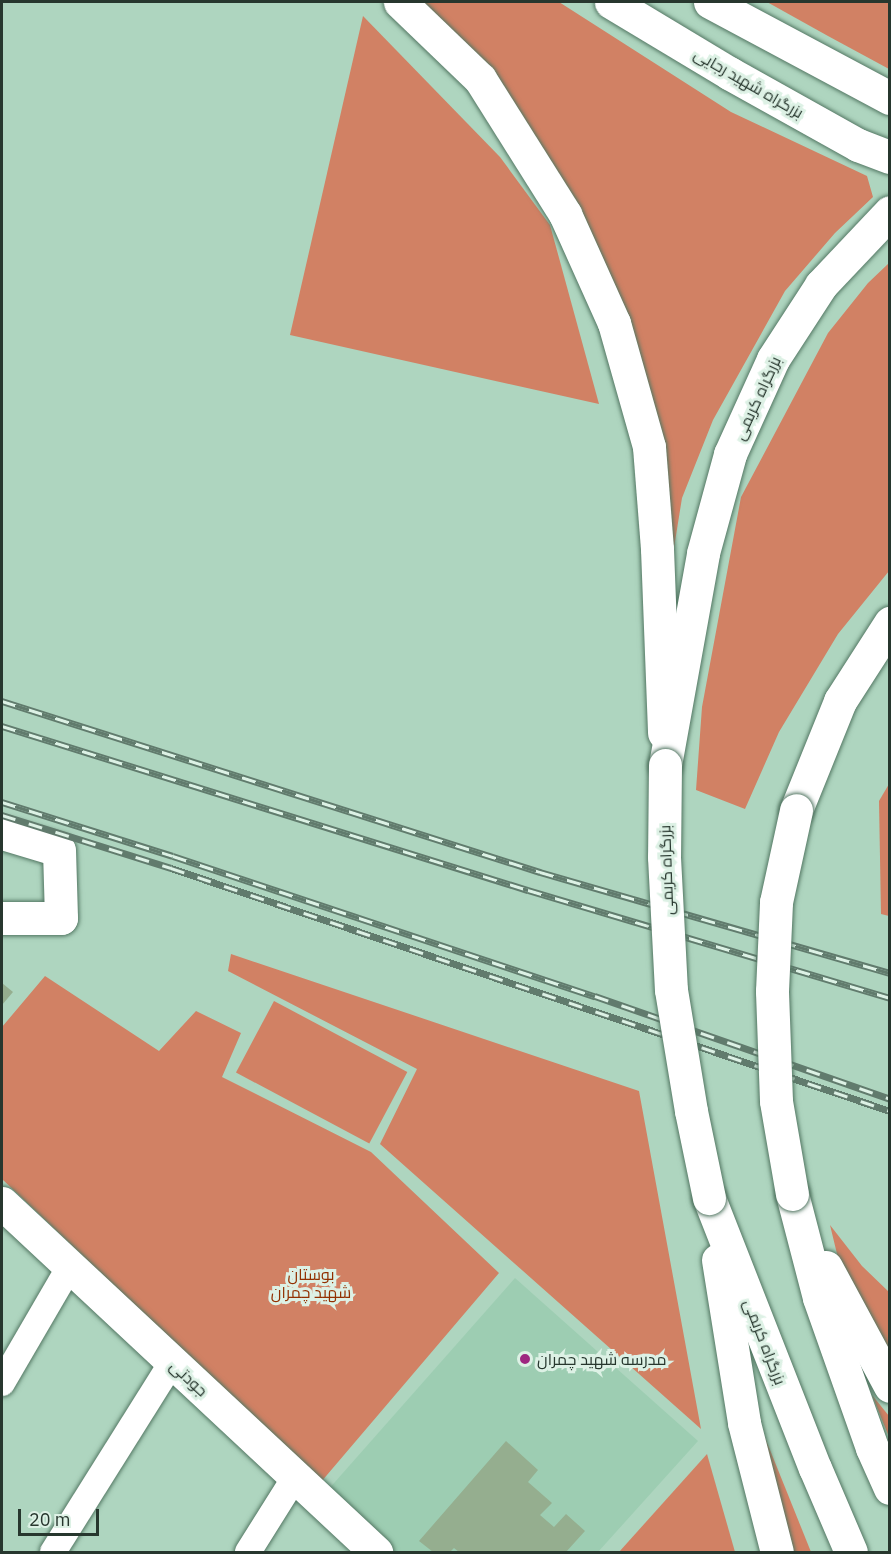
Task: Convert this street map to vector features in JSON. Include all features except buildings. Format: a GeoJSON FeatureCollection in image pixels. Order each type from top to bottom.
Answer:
{"type":"FeatureCollection","features":[{"type":"Feature","properties":{"kind":"main road"},"geometry":{"type":"LineString","coordinates":[[400,2],[480,79],[565,214],[614,323],[649,447],[657,549],[665,765]]}},
{"type":"Feature","properties":{"kind":"main road","name":"بزرگراه شهید رجایی"},"geometry":{"type":"LineString","coordinates":[[611,2],[858,145],[890,157]]}},
{"type":"Feature","properties":{"kind":"main road"},"geometry":{"type":"LineString","coordinates":[[710,2],[890,98]]}},
{"type":"Feature","properties":{"kind":"main road","name":"بزرگراه کریمی"},"geometry":{"type":"LineString","coordinates":[[851,1552],[815,1468],[709,1198],[690,1111],[671,990],[664,857],[665,765],[703,553],[730,454],[773,359],[821,285],[888,213]]}},
{"type":"Feature","properties":{"kind":"main road"},"geometry":{"type":"LineString","coordinates":[[890,623],[840,701],[796,810],[776,902],[772,991],[776,1101],[792,1194],[819,1298],[872,1448],[890,1488]]}},
{"type":"Feature","properties":{"kind":"main road"},"geometry":{"type":"LineString","coordinates":[[2,833],[59,850],[61,918],[2,918]]}},
{"type":"Feature","properties":{"kind":"main road"},"geometry":{"type":"LineString","coordinates":[[792,1194],[833,1281],[890,1386]]}},
{"type":"Feature","properties":{"kind":"main road"},"geometry":{"type":"LineString","coordinates":[[709,1198],[744,1424],[777,1552]]}},
{"type":"Feature","properties":{"kind":"main road","name":"جودتی"},"geometry":{"type":"LineString","coordinates":[[2,1203],[376,1552]]}},
{"type":"Feature","properties":{"kind":"street"},"geometry":{"type":"LineString","coordinates":[[2,1383],[70,1266]]}},
{"type":"Feature","properties":{"kind":"street"},"geometry":{"type":"LineString","coordinates":[[53,1552],[171,1362]]}},
{"type":"Feature","properties":{"kind":"street"},"geometry":{"type":"LineString","coordinates":[[248,1552],[295,1477]]}},
{"type":"Feature","properties":{"kind":"shaded area","name":"مدرسه شهید چمران"},"geometry":{"type":"Polygon","coordinates":[[[515,1278],[698,1441],[598,1552],[396,1552],[327,1491],[515,1278]]]}},
{"type":"Feature","properties":{"kind":"green space"},"geometry":{"type":"Polygon","coordinates":[[[418,2],[559,2],[731,112],[867,176],[873,197],[835,233],[785,291],[713,420],[682,498],[673,554],[627,318],[605,263],[553,175],[418,2]]]}},
{"type":"Feature","properties":{"kind":"green space"},"geometry":{"type":"Polygon","coordinates":[[[767,2],[889,2],[889,69],[828,36],[767,2]]]}},
{"type":"Feature","properties":{"kind":"green space"},"geometry":{"type":"Polygon","coordinates":[[[363,16],[500,157],[550,225],[599,404],[290,335],[363,16]]]}},
{"type":"Feature","properties":{"kind":"green space"},"geometry":{"type":"Polygon","coordinates":[[[889,263],[889,571],[838,634],[779,732],[745,809],[696,790],[702,707],[741,497],[828,333],[868,283],[889,263]]]}},
{"type":"Feature","properties":{"kind":"green space"},"geometry":{"type":"Polygon","coordinates":[[[889,784],[889,916],[881,914],[879,801],[889,784]]]}},
{"type":"Feature","properties":{"kind":"green space"},"geometry":{"type":"Polygon","coordinates":[[[231,954],[639,1091],[701,1429],[380,1144],[417,1069],[228,971],[231,954]]]}},
{"type":"Feature","properties":{"kind":"green space","name":"بوستان شهید چمران"},"geometry":{"type":"Polygon","coordinates":[[[45,976],[159,1051],[196,1011],[241,1033],[222,1077],[371,1152],[499,1273],[321,1482],[2,1179],[2,1027],[45,976]]]}},
{"type":"Feature","properties":{"kind":"green space"},"geometry":{"type":"Polygon","coordinates":[[[274,1001],[407,1072],[369,1143],[236,1073],[274,1001]]]}},
{"type":"Feature","properties":{"kind":"green space"},"geometry":{"type":"Polygon","coordinates":[[[830,1225],[862,1266],[889,1292],[889,1358],[838,1258],[830,1225]]]}},
{"type":"Feature","properties":{"kind":"green space"},"geometry":{"type":"Polygon","coordinates":[[[872,1395],[889,1416],[889,1437],[872,1395]]]}},
{"type":"Feature","properties":{"kind":"green space"},"geometry":{"type":"Polygon","coordinates":[[[764,1435],[811,1552],[789,1552],[772,1485],[764,1435]]]}},
{"type":"Feature","properties":{"kind":"green space"},"geometry":{"type":"Polygon","coordinates":[[[707,1454],[735,1552],[619,1552],[707,1454]]]}},
{"type":"Feature","properties":{"kind":"railway"},"geometry":{"type":"LineString","coordinates":[[2,701],[540,872],[890,973]]}},
{"type":"Feature","properties":{"kind":"railway"},"geometry":{"type":"LineString","coordinates":[[2,726],[528,890],[890,998]]}},
{"type":"Feature","properties":{"kind":"railway"},"geometry":{"type":"LineString","coordinates":[[2,802],[173,856],[595,996],[890,1099]]}},
{"type":"Feature","properties":{"kind":"railway"},"geometry":{"type":"LineString","coordinates":[[2,815],[171,868],[890,1111]]}},
{"type":"Feature","properties":{"kind":"place","name":"مدرسه شهید چمران"},"geometry":{"type":"Point","coordinates":[525,1359]}}]}
